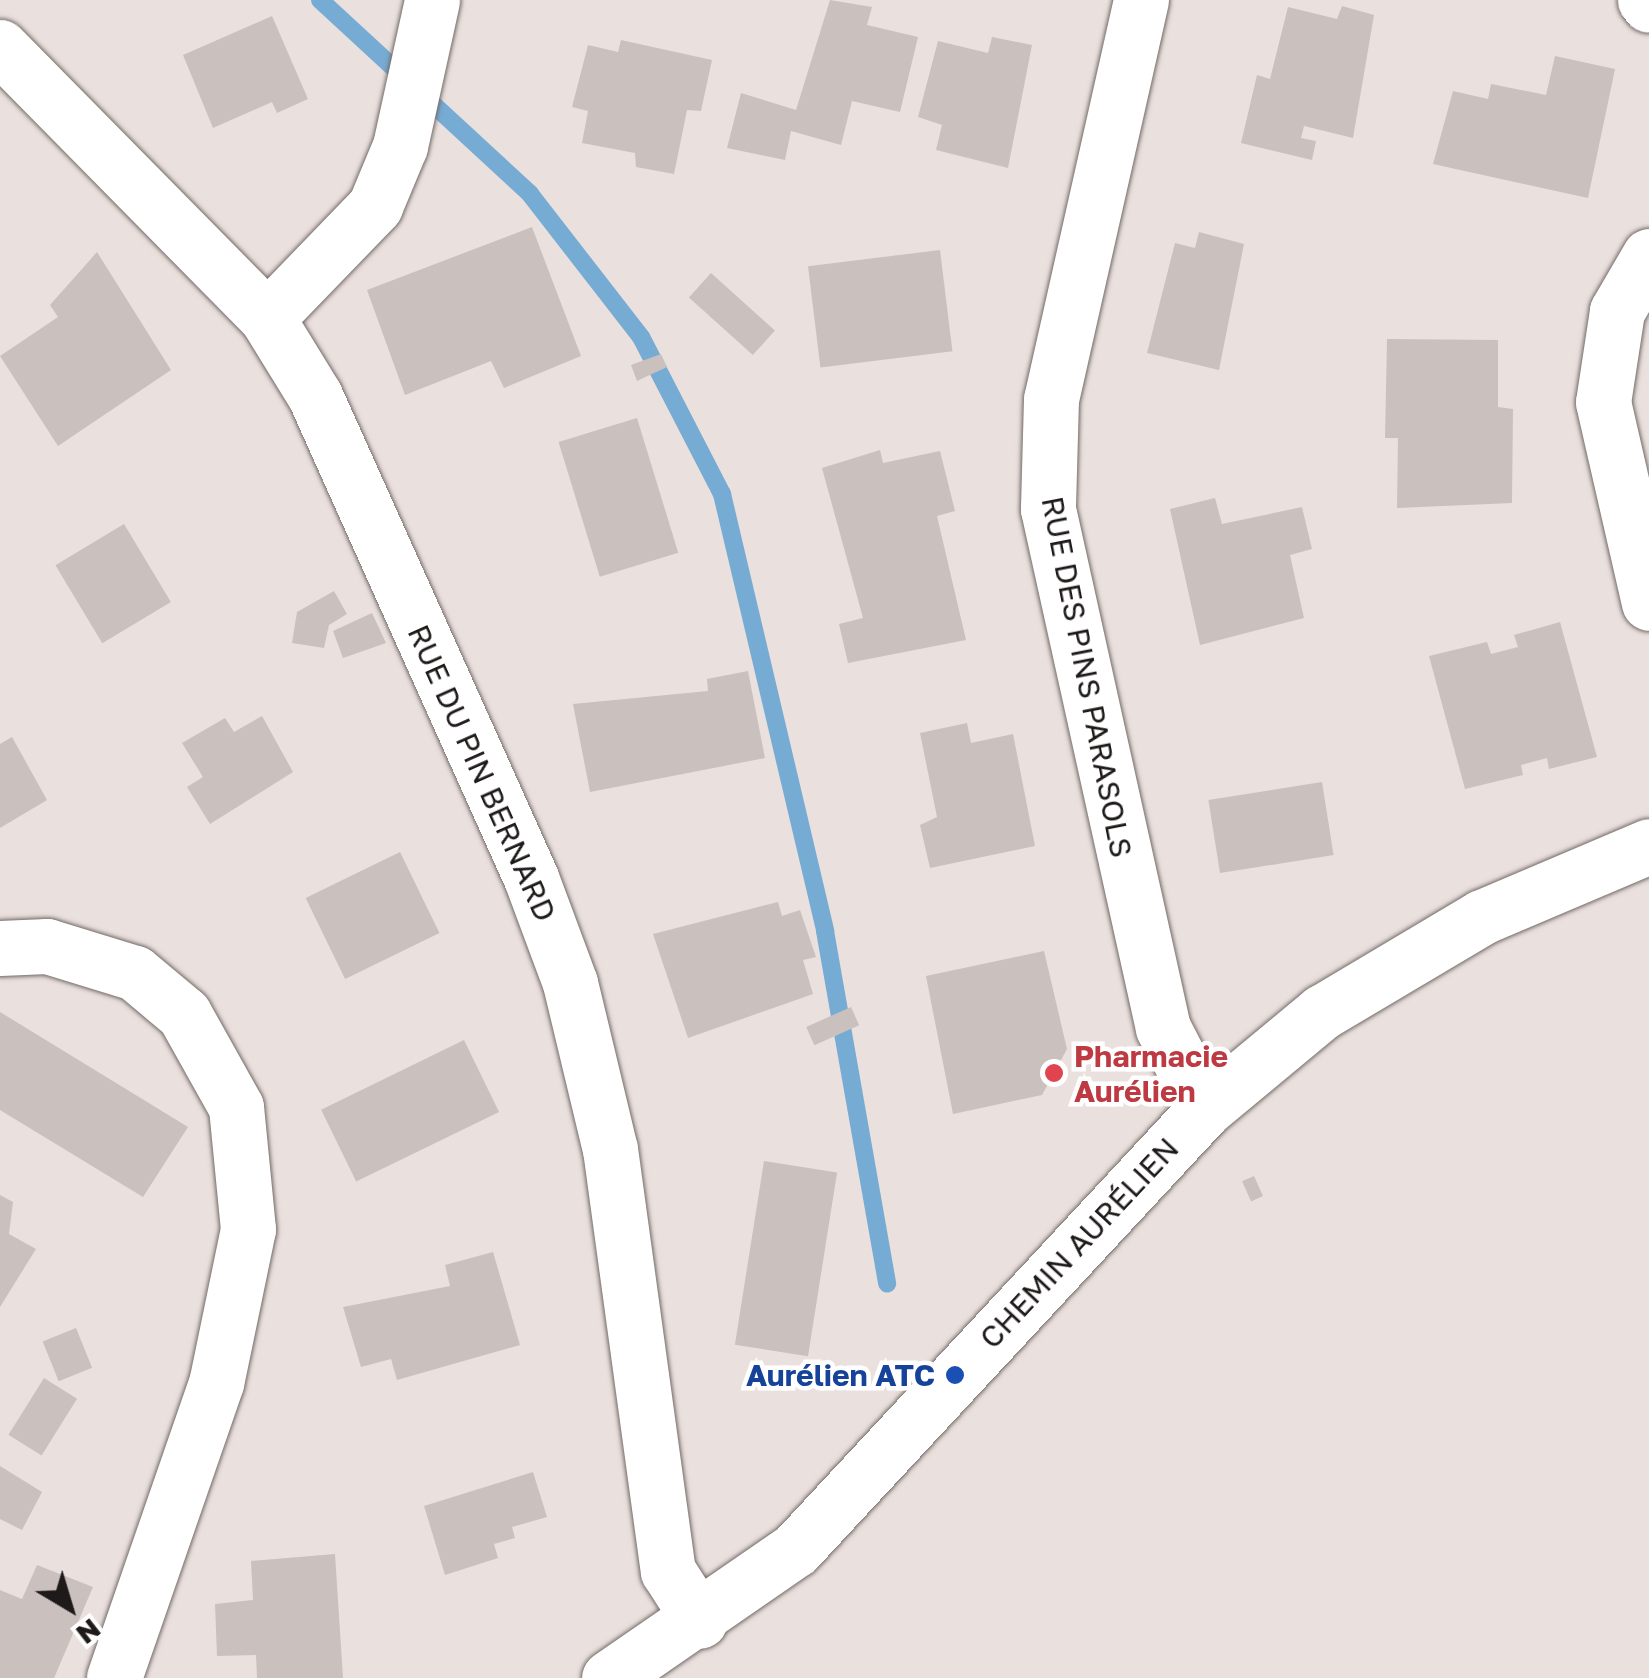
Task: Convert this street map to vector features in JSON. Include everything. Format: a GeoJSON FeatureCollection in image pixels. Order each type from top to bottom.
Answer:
{"type":"FeatureCollection","features":[{"type":"Feature","properties":{"kind":"street"},"geometry":{"type":"LineString","coordinates":[[267,318],[375,206],[400,146],[432,0]]}},
{"type":"Feature","properties":{"kind":"street","name":"RUE DES PINS PARASOLS"},"geometry":{"type":"LineString","coordinates":[[1141,0],[1051,399],[1048,509],[1162,1028],[1205,1109]]}},
{"type":"Feature","properties":{"kind":"street","name":"RUE DU PIN BERNARD"},"geometry":{"type":"LineString","coordinates":[[0,47],[267,318],[315,396],[570,983],[610,1149],[668,1571],[700,1622]]}},
{"type":"Feature","properties":{"kind":"street"},"geometry":{"type":"LineString","coordinates":[[1649,256],[1616,311],[1603,402],[1649,602]]}},
{"type":"Feature","properties":{"kind":"street","name":"CHEMIN AURÉLIEN"},"geometry":{"type":"LineString","coordinates":[[609,1678],[700,1622],[796,1549],[1205,1109],[1322,1012],[1482,916],[1649,846]]}},
{"type":"Feature","properties":{"kind":"street"},"geometry":{"type":"LineString","coordinates":[[0,948],[48,946],[134,973],[184,1014],[236,1107],[248,1230],[216,1383],[114,1678]]}},
{"type":"Feature","properties":{"kind":"building"},"geometry":{"type":"Polygon","coordinates":[[[830,0],[872,7],[867,25],[918,37],[900,112],[852,101],[841,145],[791,131],[785,160],[727,148],[741,93],[796,110],[830,0]]]}},
{"type":"Feature","properties":{"kind":"building"},"geometry":{"type":"Polygon","coordinates":[[[1342,6],[1374,15],[1353,138],[1304,126],[1301,138],[1316,141],[1312,160],[1241,143],[1257,75],[1270,79],[1288,7],[1337,19],[1342,6]]]}},
{"type":"Feature","properties":{"kind":"building"},"geometry":{"type":"Polygon","coordinates":[[[272,16],[308,99],[277,113],[272,102],[213,128],[183,55],[272,16]]]}},
{"type":"Feature","properties":{"kind":"building"},"geometry":{"type":"Polygon","coordinates":[[[992,37],[1032,45],[1008,168],[936,150],[942,125],[918,117],[938,41],[988,53],[992,37]]]}},
{"type":"Feature","properties":{"kind":"building"},"geometry":{"type":"Polygon","coordinates":[[[621,40],[712,60],[701,111],[687,110],[674,174],[636,167],[635,153],[582,143],[588,111],[572,107],[588,45],[618,52],[621,40]]]}},
{"type":"Feature","properties":{"kind":"building"},"geometry":{"type":"Polygon","coordinates":[[[1555,56],[1615,69],[1588,198],[1433,164],[1453,91],[1488,99],[1491,84],[1546,95],[1555,56]]]}},
{"type":"Feature","properties":{"kind":"building"},"geometry":{"type":"Polygon","coordinates":[[[532,227],[581,356],[504,388],[491,361],[405,395],[367,290],[532,227]]]}},
{"type":"Feature","properties":{"kind":"building"},"geometry":{"type":"Polygon","coordinates":[[[1199,232],[1244,244],[1219,370],[1147,353],[1175,243],[1195,248],[1199,232]]]}},
{"type":"Feature","properties":{"kind":"building"},"geometry":{"type":"Polygon","coordinates":[[[940,250],[952,351],[820,367],[808,266],[940,250]]]}},
{"type":"Feature","properties":{"kind":"building"},"geometry":{"type":"Polygon","coordinates":[[[97,252],[171,370],[58,446],[0,356],[58,317],[50,305],[97,252]]]}},
{"type":"Feature","properties":{"kind":"building"},"geometry":{"type":"Polygon","coordinates":[[[711,273],[775,331],[753,355],[689,298],[711,273]]]}},
{"type":"Feature","properties":{"kind":"building"},"geometry":{"type":"Polygon","coordinates":[[[1387,339],[1498,340],[1498,407],[1513,409],[1512,503],[1397,508],[1398,438],[1385,438],[1387,339]]]}},
{"type":"Feature","properties":{"kind":"building"},"geometry":{"type":"Polygon","coordinates":[[[661,354],[667,367],[637,381],[631,365],[661,354]]]}},
{"type":"Feature","properties":{"kind":"building"},"geometry":{"type":"Polygon","coordinates":[[[637,418],[678,553],[600,577],[559,442],[637,418]]]}},
{"type":"Feature","properties":{"kind":"building"},"geometry":{"type":"Polygon","coordinates":[[[880,450],[883,463],[940,451],[955,511],[937,516],[966,640],[848,663],[839,624],[863,618],[822,468],[880,450]]]}},
{"type":"Feature","properties":{"kind":"building"},"geometry":{"type":"Polygon","coordinates":[[[1215,498],[1222,524],[1302,507],[1312,549],[1290,555],[1304,618],[1200,645],[1170,509],[1215,498]]]}},
{"type":"Feature","properties":{"kind":"building"},"geometry":{"type":"Polygon","coordinates":[[[124,524],[171,602],[102,643],[55,565],[124,524]]]}},
{"type":"Feature","properties":{"kind":"building"},"geometry":{"type":"Polygon","coordinates":[[[334,591],[347,614],[329,625],[324,648],[292,643],[297,612],[334,591]]]}},
{"type":"Feature","properties":{"kind":"building"},"geometry":{"type":"Polygon","coordinates":[[[372,613],[386,643],[343,658],[333,631],[372,613]]]}},
{"type":"Feature","properties":{"kind":"building"},"geometry":{"type":"Polygon","coordinates":[[[1560,622],[1597,757],[1549,769],[1547,758],[1521,765],[1523,775],[1465,789],[1429,656],[1487,642],[1491,654],[1518,647],[1514,635],[1560,622]]]}},
{"type":"Feature","properties":{"kind":"building"},"geometry":{"type":"Polygon","coordinates":[[[748,671],[765,758],[590,792],[573,704],[708,691],[707,679],[748,671]]]}},
{"type":"Feature","properties":{"kind":"building"},"geometry":{"type":"Polygon","coordinates":[[[262,716],[293,772],[210,824],[187,787],[203,777],[182,743],[225,718],[234,732],[262,716]]]}},
{"type":"Feature","properties":{"kind":"building"},"geometry":{"type":"Polygon","coordinates":[[[967,723],[971,743],[1013,734],[1035,846],[930,868],[920,825],[937,817],[920,733],[967,723]]]}},
{"type":"Feature","properties":{"kind":"building"},"geometry":{"type":"Polygon","coordinates":[[[12,737],[47,800],[0,828],[0,744],[12,737]]]}},
{"type":"Feature","properties":{"kind":"building"},"geometry":{"type":"Polygon","coordinates":[[[1322,782],[1334,855],[1220,873],[1208,800],[1322,782]]]}},
{"type":"Feature","properties":{"kind":"building"},"geometry":{"type":"Polygon","coordinates":[[[400,852],[439,933],[345,979],[306,898],[400,852]]]}},
{"type":"Feature","properties":{"kind":"building"},"geometry":{"type":"Polygon","coordinates":[[[778,902],[782,916],[800,910],[816,957],[803,960],[813,994],[688,1038],[653,934],[778,902]]]}},
{"type":"Feature","properties":{"kind":"building"},"geometry":{"type":"Polygon","coordinates":[[[1044,951],[1067,1049],[1042,1095],[953,1114],[926,976],[1044,951]]]}},
{"type":"Feature","properties":{"kind":"building"},"geometry":{"type":"Polygon","coordinates":[[[851,1007],[859,1025],[814,1045],[806,1027],[851,1007]]]}},
{"type":"Feature","properties":{"kind":"building"},"geometry":{"type":"Polygon","coordinates":[[[0,1012],[188,1127],[143,1197],[0,1110],[0,1012]]]}},
{"type":"Feature","properties":{"kind":"building"},"geometry":{"type":"Polygon","coordinates":[[[464,1040],[499,1112],[356,1182],[321,1110],[464,1040]]]}},
{"type":"Feature","properties":{"kind":"building"},"geometry":{"type":"Polygon","coordinates":[[[764,1161],[837,1173],[808,1356],[735,1345],[764,1161]]]}},
{"type":"Feature","properties":{"kind":"building"},"geometry":{"type":"Polygon","coordinates":[[[1254,1176],[1263,1196],[1251,1201],[1242,1181],[1254,1176]]]}},
{"type":"Feature","properties":{"kind":"building"},"geometry":{"type":"Polygon","coordinates":[[[0,1195],[13,1202],[9,1234],[36,1249],[0,1307],[0,1195]]]}},
{"type":"Feature","properties":{"kind":"building"},"geometry":{"type":"Polygon","coordinates":[[[493,1252],[520,1345],[397,1380],[391,1359],[361,1367],[343,1307],[450,1286],[445,1265],[493,1252]]]}},
{"type":"Feature","properties":{"kind":"building"},"geometry":{"type":"Polygon","coordinates":[[[76,1328],[92,1368],[59,1381],[43,1341],[76,1328]]]}},
{"type":"Feature","properties":{"kind":"building"},"geometry":{"type":"Polygon","coordinates":[[[44,1378],[77,1399],[42,1455],[8,1435],[44,1378]]]}},
{"type":"Feature","properties":{"kind":"building"},"geometry":{"type":"Polygon","coordinates":[[[0,1466],[42,1492],[22,1530],[0,1519],[0,1466]]]}},
{"type":"Feature","properties":{"kind":"building"},"geometry":{"type":"Polygon","coordinates":[[[533,1472],[547,1517],[512,1527],[515,1538],[494,1544],[498,1558],[445,1575],[424,1506],[533,1472]]]}},
{"type":"Feature","properties":{"kind":"building"},"geometry":{"type":"Polygon","coordinates":[[[335,1554],[343,1678],[257,1678],[256,1655],[217,1656],[215,1604],[253,1600],[251,1561],[335,1554]]]}},
{"type":"Feature","properties":{"kind":"building"},"geometry":{"type":"Polygon","coordinates":[[[37,1565],[93,1587],[54,1678],[0,1678],[0,1590],[22,1599],[37,1565]]]}},
{"type":"Feature","properties":{"kind":"waterway"},"geometry":{"type":"LineString","coordinates":[[320,0],[530,194],[641,337],[722,494],[825,931],[887,1284]]}},
{"type":"Feature","properties":{"kind":"place","name":"Pharmacie Aurélien"},"geometry":{"type":"Point","coordinates":[1054,1073]}},
{"type":"Feature","properties":{"kind":"place","name":"Aurélien ATC"},"geometry":{"type":"Point","coordinates":[955,1375]}}]}
